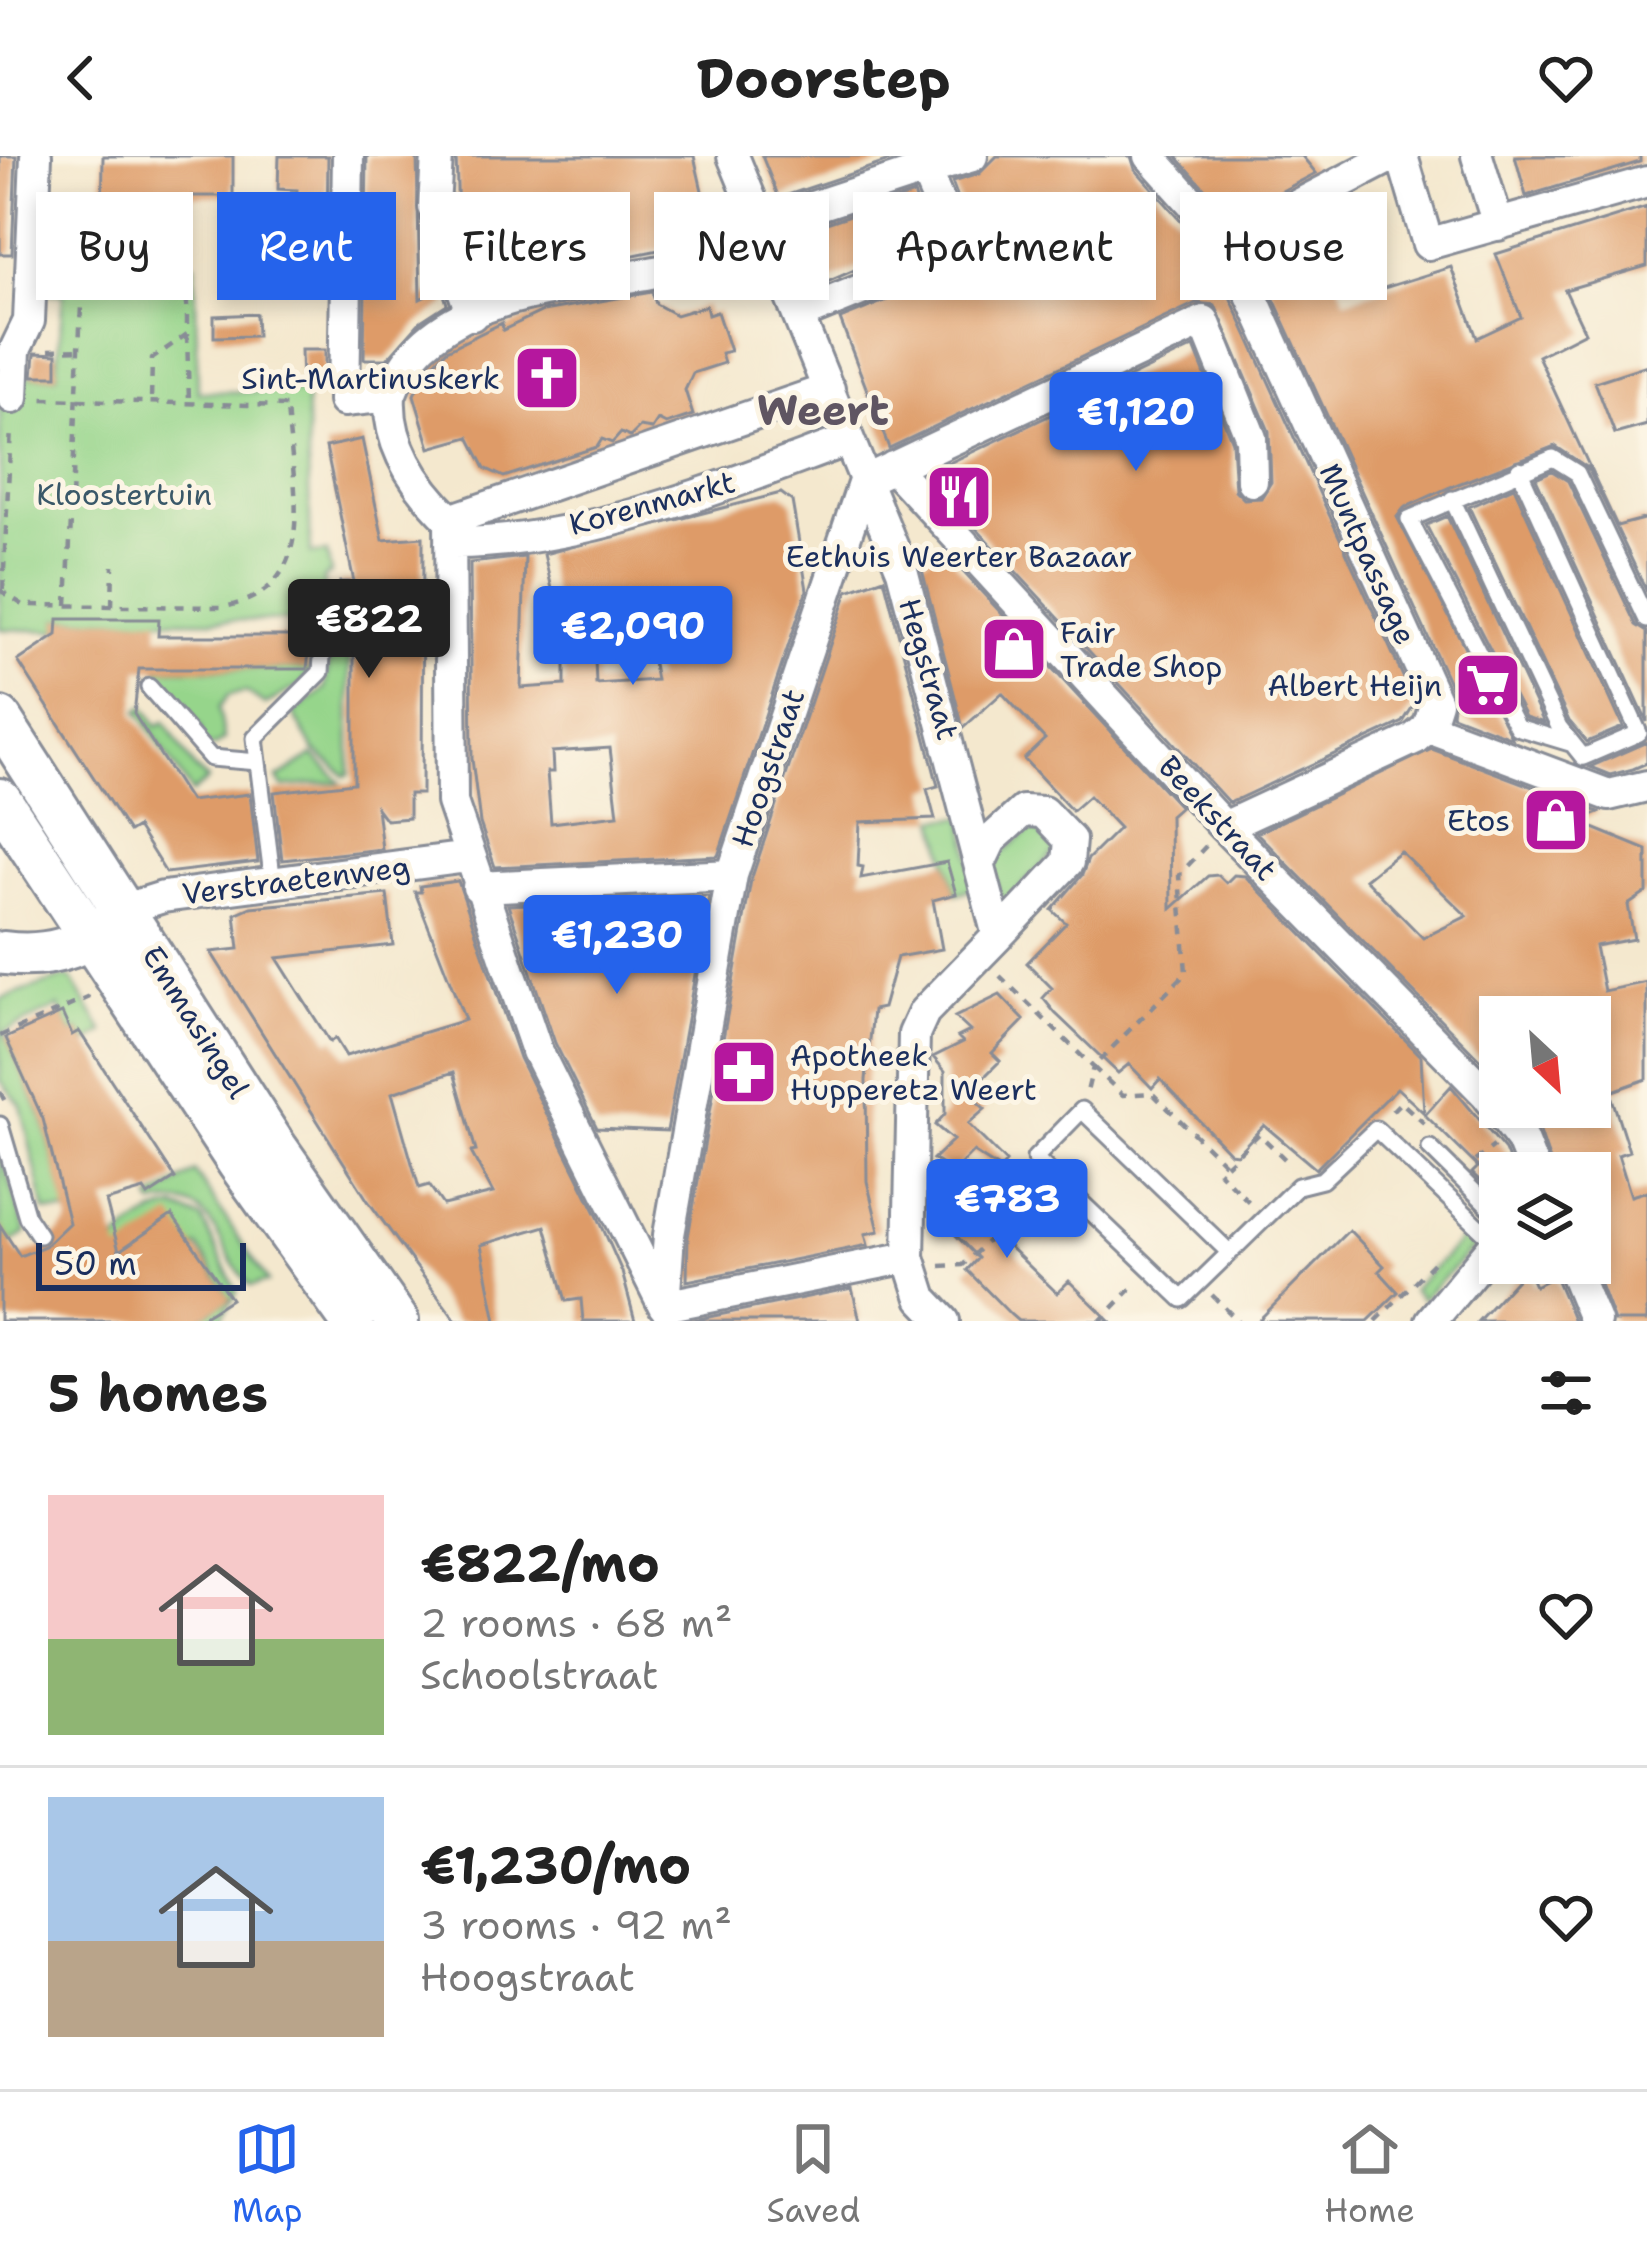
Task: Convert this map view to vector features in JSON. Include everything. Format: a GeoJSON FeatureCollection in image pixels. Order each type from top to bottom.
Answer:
{"type":"FeatureCollection","features":[{"type":"Feature","properties":{"kind":"street"},"geometry":{"type":"LineString","coordinates":[[13,398],[15,350],[29,321],[35,156]]}},
{"type":"Feature","properties":{"kind":"street"},"geometry":{"type":"LineString","coordinates":[[348,156],[344,401],[390,396]]}},
{"type":"Feature","properties":{"kind":"street"},"geometry":{"type":"LineString","coordinates":[[436,156],[434,207],[472,315]]}},
{"type":"Feature","properties":{"kind":"street","name":"Hegstraat"},"geometry":{"type":"LineString","coordinates":[[733,156],[748,192]]}},
{"type":"Feature","properties":{"kind":"street"},"geometry":{"type":"LineString","coordinates":[[829,208],[972,156]]}},
{"type":"Feature","properties":{"kind":"street","name":"Muntpassage"},"geometry":{"type":"LineString","coordinates":[[1150,156],[1182,192]]}},
{"type":"Feature","properties":{"kind":"street"},"geometry":{"type":"LineString","coordinates":[[1331,192],[1392,156]]}},
{"type":"Feature","properties":{"kind":"street"},"geometry":{"type":"LineString","coordinates":[[1402,156],[1428,244],[1647,182]]}},
{"type":"Feature","properties":{"kind":"street"},"geometry":{"type":"LineString","coordinates":[[1477,156],[1498,225]]}},
{"type":"Feature","properties":{"kind":"street"},"geometry":{"type":"LineString","coordinates":[[799,315],[927,263],[949,247],[949,226],[925,170]]}},
{"type":"Feature","properties":{"kind":"street"},"geometry":{"type":"LineString","coordinates":[[654,273],[512,297],[435,333],[400,364],[388,423],[422,493],[450,531],[452,802],[468,856],[537,1051],[665,1314],[920,1294],[916,1023],[1068,862],[1070,840],[1043,812],[1022,811],[991,840],[981,861]]}},
{"type":"Feature","properties":{"kind":"street","name":"Hegstraat"},"geometry":{"type":"LineString","coordinates":[[793,300],[909,593],[998,936]]}},
{"type":"Feature","properties":{"kind":"street","name":"Muntpassage"},"geometry":{"type":"LineString","coordinates":[[1246,300],[1436,703],[1428,727]]}},
{"type":"Feature","properties":{"kind":"street"},"geometry":{"type":"LineString","coordinates":[[864,482],[1204,321],[1248,307]]}},
{"type":"Feature","properties":{"kind":"street"},"geometry":{"type":"LineString","coordinates":[[1204,321],[1251,438],[1252,481]]}},
{"type":"Feature","properties":{"kind":"street","name":"Korenmarkt"},"geometry":{"type":"LineString","coordinates":[[450,531],[706,431],[829,389]]}},
{"type":"Feature","properties":{"kind":"street","name":"Korenmarkt"},"geometry":{"type":"LineString","coordinates":[[450,531],[485,543],[661,506],[848,440]]}},
{"type":"Feature","properties":{"kind":"street","name":"Beekstraat"},"geometry":{"type":"LineString","coordinates":[[893,467],[1224,827],[1486,1094],[1527,1152]]}},
{"type":"Feature","properties":{"kind":"street","name":"Hoogstraat"},"geometry":{"type":"LineString","coordinates":[[665,1314],[669,1235],[732,875],[864,482]]}},
{"type":"Feature","properties":{"kind":"street","name":"Emmasingel"},"geometry":{"type":"LineString","coordinates":[[0,719],[273,1144],[397,1321]]}},
{"type":"Feature","properties":{"kind":"street"},"geometry":{"type":"LineString","coordinates":[[1224,827],[1414,739],[1428,727],[1609,795],[1647,785]]}},
{"type":"Feature","properties":{"kind":"street","name":"Emmasingel"},"geometry":{"type":"LineString","coordinates":[[0,800],[352,1321]]}},
{"type":"Feature","properties":{"kind":"street","name":"Verstraetenweg"},"geometry":{"type":"LineString","coordinates":[[125,909],[163,897],[273,887],[468,856]]}},
{"type":"Feature","properties":{"kind":"street"},"geometry":{"type":"LineString","coordinates":[[478,887],[732,875]]}},
{"type":"Feature","properties":{"kind":"street"},"geometry":{"type":"LineString","coordinates":[[2,954],[26,930],[80,923],[125,909]]}},
{"type":"Feature","properties":{"kind":"street"},"geometry":{"type":"LineString","coordinates":[[1431,1321],[1479,1269]]}},
{"type":"Feature","properties":{"kind":"street"},"geometry":{"type":"LineString","coordinates":[[1451,1321],[1479,1276]]}},
{"type":"Feature","properties":{"kind":"street"},"geometry":{"type":"LineString","coordinates":[[1579,1284],[1594,1321]]}},
{"type":"Feature","properties":{"kind":"lane"},"geometry":{"type":"LineString","coordinates":[[1573,744],[1517,727],[1472,632],[1460,623],[1409,519],[1553,458],[1577,473],[1647,620]]}},
{"type":"Feature","properties":{"kind":"lane"},"geometry":{"type":"LineString","coordinates":[[1452,499],[1558,727],[1583,757],[1640,733],[1519,469]]}},
{"type":"Feature","properties":{"kind":"lane"},"geometry":{"type":"LineString","coordinates":[[273,887],[255,738],[321,672],[326,596]]}},
{"type":"Feature","properties":{"kind":"lane"},"geometry":{"type":"LineString","coordinates":[[149,687],[211,758],[258,762]]}},
{"type":"Feature","properties":{"kind":"lane"},"geometry":{"type":"LineString","coordinates":[[1229,1252],[1082,1110],[1035,1158],[1182,1299],[1298,1186],[1322,1180],[1376,1129],[1479,1223]]}},
{"type":"Feature","properties":{"kind":"lane"},"geometry":{"type":"LineString","coordinates":[[0,1125],[27,1217],[39,1235]]}},
{"type":"Feature","properties":{"kind":"lane"},"geometry":{"type":"LineString","coordinates":[[1430,1148],[1479,1214]]}},
{"type":"Feature","properties":{"kind":"path"},"geometry":{"type":"LineString","coordinates":[[67,605],[82,300]]}},
{"type":"Feature","properties":{"kind":"path"},"geometry":{"type":"LineString","coordinates":[[187,300],[189,403]]}},
{"type":"Feature","properties":{"kind":"path"},"geometry":{"type":"LineString","coordinates":[[151,402],[152,359],[187,334]]}},
{"type":"Feature","properties":{"kind":"path"},"geometry":{"type":"LineString","coordinates":[[13,398],[287,406],[295,540],[290,565],[277,584],[252,602],[223,607],[23,605],[2,590],[13,398]]}},
{"type":"Feature","properties":{"kind":"path"},"geometry":{"type":"LineString","coordinates":[[112,606],[113,566]]}},
{"type":"Feature","properties":{"kind":"path"},"geometry":{"type":"LineString","coordinates":[[1082,1110],[1094,1067],[1186,974],[1179,875],[1224,827]]}},
{"type":"Feature","properties":{"kind":"path"},"geometry":{"type":"LineString","coordinates":[[1001,978],[1123,1095],[1152,1093],[1226,1165]]}},
{"type":"Feature","properties":{"kind":"path"},"geometry":{"type":"LineString","coordinates":[[0,1036],[122,987]]}},
{"type":"Feature","properties":{"kind":"path"},"geometry":{"type":"LineString","coordinates":[[1264,1218],[1219,1172],[1259,1134],[1291,1165],[1298,1186]]}},
{"type":"Feature","properties":{"kind":"path"},"geometry":{"type":"LineString","coordinates":[[920,1294],[963,1265],[1054,1176]]}},
{"type":"Feature","properties":{"kind":"path"},"geometry":{"type":"LineString","coordinates":[[1376,1321],[1436,1260]]}},
{"type":"Feature","properties":{"kind":"path"},"geometry":{"type":"LineString","coordinates":[[1100,1321],[1150,1269]]}},
{"type":"Feature","properties":{"kind":"path"},"geometry":{"type":"LineString","coordinates":[[1199,1282],[1238,1321]]}},
{"type":"Feature","properties":{"kind":"green space","name":"Kloostertuin"},"geometry":{"type":"Polygon","coordinates":[[[193,264],[198,392],[306,391],[311,554],[327,553],[331,574],[324,577],[322,609],[312,610],[312,621],[58,619],[58,631],[0,629],[0,402],[20,376],[57,376],[63,300],[193,300],[193,264]]]}},
{"type":"Feature","properties":{"kind":"green space"},"geometry":{"type":"Polygon","coordinates":[[[332,643],[349,643],[350,774],[346,776],[314,750],[293,713],[325,689],[332,643]]]}},
{"type":"Feature","properties":{"kind":"green space"},"geometry":{"type":"Polygon","coordinates":[[[158,669],[311,669],[302,684],[265,705],[246,692],[229,695],[219,708],[224,739],[207,746],[196,734],[202,729],[187,709],[181,712],[159,679],[158,669]]]}},
{"type":"Feature","properties":{"kind":"green space"},"geometry":{"type":"Polygon","coordinates":[[[144,706],[157,726],[165,722],[194,768],[208,780],[192,793],[138,711],[144,706]]]}},
{"type":"Feature","properties":{"kind":"green space"},"geometry":{"type":"Polygon","coordinates":[[[313,755],[341,782],[283,787],[278,778],[313,755]]]}},
{"type":"Feature","properties":{"kind":"green space"},"geometry":{"type":"Polygon","coordinates":[[[964,817],[975,887],[956,894],[936,819],[964,817]]]}},
{"type":"Feature","properties":{"kind":"green space"},"geometry":{"type":"Polygon","coordinates":[[[1034,826],[1056,851],[1002,907],[991,863],[1034,826]]]}},
{"type":"Feature","properties":{"kind":"green space"},"geometry":{"type":"Polygon","coordinates":[[[71,979],[104,1032],[87,1043],[79,1031],[72,1035],[59,1007],[4,1032],[43,1120],[68,1213],[45,1211],[21,1106],[0,1080],[0,999],[71,979]]]}},
{"type":"Feature","properties":{"kind":"green space"},"geometry":{"type":"Polygon","coordinates":[[[0,1151],[26,1233],[11,1243],[0,1226],[0,1151]]]}},
{"type":"Feature","properties":{"kind":"green space"},"geometry":{"type":"Polygon","coordinates":[[[195,1172],[268,1282],[251,1286],[203,1214],[175,1202],[154,1205],[151,1200],[195,1172]]]}},
{"type":"Feature","properties":{"kind":"green space"},"geometry":{"type":"Polygon","coordinates":[[[175,1208],[202,1219],[237,1292],[220,1321],[196,1321],[230,1299],[198,1247],[101,1265],[131,1229],[175,1208]]]}},
{"type":"Feature","properties":{"kind":"green space"},"geometry":{"type":"Polygon","coordinates":[[[1467,1234],[1477,1244],[1422,1299],[1412,1289],[1467,1234]]]}},
{"type":"Feature","properties":{"kind":"building"},"geometry":{"type":"Polygon","coordinates":[[[0,156],[16,156],[12,254],[0,254],[0,156]]]}},
{"type":"Feature","properties":{"kind":"building"},"geometry":{"type":"Polygon","coordinates":[[[103,156],[233,156],[233,192],[193,196],[193,192],[103,192],[103,156]]]}},
{"type":"Feature","properties":{"kind":"building"},"geometry":{"type":"Polygon","coordinates":[[[279,156],[328,156],[327,192],[278,189],[279,156]]]}},
{"type":"Feature","properties":{"kind":"building"},"geometry":{"type":"Polygon","coordinates":[[[367,156],[417,156],[420,300],[446,300],[447,304],[421,321],[387,359],[364,359],[365,300],[396,300],[396,192],[366,192],[367,156]]]}},
{"type":"Feature","properties":{"kind":"building"},"geometry":{"type":"Polygon","coordinates":[[[456,156],[694,156],[702,192],[654,192],[654,251],[630,256],[630,192],[457,192],[456,156]]]}},
{"type":"Feature","properties":{"kind":"building"},"geometry":{"type":"Polygon","coordinates":[[[762,156],[901,156],[797,192],[777,192],[762,156]]]}},
{"type":"Feature","properties":{"kind":"building"},"geometry":{"type":"Polygon","coordinates":[[[997,156],[1131,156],[1135,169],[1156,192],[956,192],[952,182],[979,174],[997,156]]]}},
{"type":"Feature","properties":{"kind":"building"},"geometry":{"type":"Polygon","coordinates":[[[1176,156],[1302,156],[1316,173],[1280,192],[1208,192],[1176,156]]]}},
{"type":"Feature","properties":{"kind":"building"},"geometry":{"type":"Polygon","coordinates":[[[1515,156],[1640,156],[1640,162],[1526,196],[1515,156]]]}},
{"type":"Feature","properties":{"kind":"building"},"geometry":{"type":"Polygon","coordinates":[[[1156,193],[1180,219],[1180,300],[1231,300],[1415,703],[1403,722],[1229,803],[926,474],[1194,347],[1232,442],[1235,490],[1244,499],[1261,498],[1271,482],[1269,431],[1215,305],[1196,303],[889,448],[840,319],[887,300],[1156,300],[1156,193]]]}},
{"type":"Feature","properties":{"kind":"building"},"geometry":{"type":"Polygon","coordinates":[[[1647,207],[1647,266],[1565,290],[1585,332],[1538,356],[1617,526],[1647,518],[1647,592],[1588,468],[1555,446],[1404,508],[1397,517],[1512,738],[1452,715],[1454,694],[1274,300],[1387,300],[1387,287],[1451,267],[1477,338],[1521,317],[1496,254],[1647,207]]]}},
{"type":"Feature","properties":{"kind":"building"},"geometry":{"type":"Polygon","coordinates":[[[853,214],[853,271],[829,281],[829,222],[853,214]]]}},
{"type":"Feature","properties":{"kind":"building","name":"Sint-Martinuskerk"},"geometry":{"type":"Polygon","coordinates":[[[652,292],[656,304],[676,315],[706,306],[708,315],[717,312],[730,351],[721,353],[724,363],[693,373],[685,390],[693,415],[666,424],[658,420],[652,429],[640,427],[630,437],[621,433],[612,443],[602,439],[597,447],[504,477],[485,468],[469,437],[430,448],[414,395],[424,373],[447,350],[502,323],[503,330],[543,311],[630,300],[630,296],[652,292]]]}},
{"type":"Feature","properties":{"kind":"building"},"geometry":{"type":"Polygon","coordinates":[[[256,314],[257,336],[214,337],[214,316],[256,314]]]}},
{"type":"Feature","properties":{"kind":"building"},"geometry":{"type":"Polygon","coordinates":[[[301,350],[325,350],[325,384],[302,385],[301,350]]]}},
{"type":"Feature","properties":{"kind":"building"},"geometry":{"type":"Polygon","coordinates":[[[35,353],[57,354],[57,376],[33,376],[35,353]]]}},
{"type":"Feature","properties":{"kind":"building"},"geometry":{"type":"Polygon","coordinates":[[[1647,365],[1647,425],[1615,434],[1595,382],[1647,365]]]}},
{"type":"Feature","properties":{"kind":"building"},"geometry":{"type":"Polygon","coordinates":[[[362,439],[383,540],[423,537],[422,794],[409,794],[409,818],[386,820],[377,808],[382,849],[282,860],[274,792],[354,783],[354,631],[339,631],[340,582],[354,582],[326,447],[362,439]]]}},
{"type":"Feature","properties":{"kind":"building"},"geometry":{"type":"Polygon","coordinates":[[[1552,471],[1568,481],[1636,625],[1647,632],[1647,722],[1536,478],[1552,471]]]}},
{"type":"Feature","properties":{"kind":"building"},"geometry":{"type":"Polygon","coordinates":[[[1514,487],[1623,727],[1587,742],[1569,721],[1469,507],[1514,487]]]}},
{"type":"Feature","properties":{"kind":"building"},"geometry":{"type":"Polygon","coordinates":[[[781,493],[792,501],[807,590],[718,856],[495,867],[480,823],[472,759],[470,563],[525,557],[521,688],[565,685],[565,645],[544,554],[781,493]],[[646,625],[594,635],[596,684],[656,680],[646,625]],[[610,748],[552,752],[553,772],[547,772],[551,823],[618,815],[610,748]]]}},
{"type":"Feature","properties":{"kind":"building"},"geometry":{"type":"Polygon","coordinates":[[[1447,516],[1544,723],[1525,717],[1426,525],[1447,516]]]}},
{"type":"Feature","properties":{"kind":"building"},"geometry":{"type":"Polygon","coordinates":[[[943,550],[1180,807],[1170,816],[1171,909],[1208,876],[1218,875],[1226,883],[1234,875],[1245,876],[1421,1056],[1424,1113],[1397,1088],[1316,1169],[1264,1125],[1237,1154],[1230,1153],[1160,1079],[1152,1088],[1129,1064],[1118,1073],[1055,1013],[1043,998],[1052,988],[1027,963],[1066,923],[1052,910],[1082,875],[1088,859],[1119,828],[1089,796],[1072,811],[1024,759],[1045,739],[1002,693],[963,728],[920,562],[943,550]]]}},
{"type":"Feature","properties":{"kind":"building"},"geometry":{"type":"Polygon","coordinates":[[[884,578],[938,786],[927,789],[935,819],[860,822],[858,866],[863,867],[861,878],[947,862],[956,894],[933,900],[942,949],[897,957],[883,1008],[873,1010],[866,1080],[867,1181],[879,1231],[865,1234],[868,1245],[687,1281],[688,1237],[751,880],[848,591],[884,578]]]}},
{"type":"Feature","properties":{"kind":"building"},"geometry":{"type":"Polygon","coordinates":[[[58,619],[159,619],[158,636],[311,636],[307,669],[139,669],[134,714],[190,801],[250,794],[258,862],[166,873],[137,827],[129,832],[18,661],[57,635],[58,619]]]}},
{"type":"Feature","properties":{"kind":"building"},"geometry":{"type":"Polygon","coordinates":[[[1647,742],[1647,763],[1610,775],[1590,767],[1647,742]]]}},
{"type":"Feature","properties":{"kind":"building"},"geometry":{"type":"Polygon","coordinates":[[[1432,749],[1599,812],[1576,821],[1647,850],[1647,892],[1628,905],[1634,939],[1595,946],[1604,991],[1647,982],[1647,1079],[1611,1092],[1611,996],[1479,996],[1479,1059],[1257,833],[1432,749]],[[1400,851],[1365,879],[1423,938],[1467,916],[1400,851]]]}},
{"type":"Feature","properties":{"kind":"building"},"geometry":{"type":"Polygon","coordinates":[[[458,881],[519,1058],[597,1215],[622,1272],[635,1321],[583,1321],[581,1299],[566,1301],[545,1226],[481,1245],[496,1321],[456,1321],[368,1201],[211,952],[239,949],[235,914],[251,907],[387,894],[393,945],[277,958],[330,1042],[335,1038],[346,1056],[465,1020],[415,892],[421,892],[420,886],[458,881]],[[454,1072],[392,1093],[419,1188],[429,1185],[443,1205],[493,1193],[471,1152],[476,1151],[454,1072]]]}},
{"type":"Feature","properties":{"kind":"building"},"geometry":{"type":"Polygon","coordinates":[[[709,896],[667,1131],[597,1128],[555,1043],[508,905],[709,896]]]}},
{"type":"Feature","properties":{"kind":"building"},"geometry":{"type":"Polygon","coordinates":[[[1000,995],[1024,1020],[992,1053],[1000,1061],[968,1093],[985,1109],[968,1124],[1006,1162],[1000,1169],[973,1152],[953,1172],[933,1159],[953,1140],[935,1125],[945,1114],[945,1071],[933,1057],[963,1042],[958,1037],[970,1031],[955,1017],[1000,995]]]}},
{"type":"Feature","properties":{"kind":"building"},"geometry":{"type":"Polygon","coordinates":[[[62,1013],[72,1035],[79,1031],[175,1178],[148,1196],[144,1190],[106,1201],[119,1251],[172,1215],[231,1299],[196,1321],[0,1321],[0,1225],[20,1256],[45,1246],[69,1223],[43,1119],[6,1038],[62,1013]]]}},
{"type":"Feature","properties":{"kind":"building"},"geometry":{"type":"Polygon","coordinates":[[[1451,1086],[1479,1119],[1479,1128],[1486,1128],[1506,1152],[1479,1152],[1479,1180],[1472,1173],[1478,1167],[1425,1115],[1451,1086]]]}},
{"type":"Feature","properties":{"kind":"building"},"geometry":{"type":"Polygon","coordinates":[[[1611,1095],[1629,1151],[1618,1155],[1631,1196],[1647,1191],[1647,1321],[1614,1321],[1600,1284],[1611,1284],[1611,1152],[1547,1152],[1537,1128],[1611,1128],[1611,1095]]]}},
{"type":"Feature","properties":{"kind":"building"},"geometry":{"type":"Polygon","coordinates":[[[957,1168],[1005,1218],[992,1230],[1057,1293],[1069,1281],[1110,1321],[1018,1321],[1011,1315],[967,1270],[978,1258],[939,1218],[953,1204],[933,1191],[957,1168]]]}},
{"type":"Feature","properties":{"kind":"building"},"geometry":{"type":"Polygon","coordinates":[[[1349,1230],[1384,1266],[1379,1271],[1398,1292],[1368,1321],[1258,1321],[1349,1230]]]}},
{"type":"Feature","properties":{"kind":"building"},"geometry":{"type":"Polygon","coordinates":[[[1512,1284],[1558,1284],[1574,1321],[1478,1321],[1512,1284]]]}},
{"type":"Feature","properties":{"kind":"building"},"geometry":{"type":"Polygon","coordinates":[[[852,1288],[860,1321],[689,1321],[852,1288]]]}},
{"type":"Feature","properties":{"kind":"place","name":"Sint-Martinuskerk"},"geometry":{"type":"Point","coordinates":[547,378]}},
{"type":"Feature","properties":{"kind":"place","name":"Eethuis Weerter Bazaar"},"geometry":{"type":"Point","coordinates":[959,497]}},
{"type":"Feature","properties":{"kind":"place","name":"Fair Trade Shop"},"geometry":{"type":"Point","coordinates":[1014,649]}},
{"type":"Feature","properties":{"kind":"place","name":"Albert Heijn"},"geometry":{"type":"Point","coordinates":[1488,685]}},
{"type":"Feature","properties":{"kind":"place","name":"Etos"},"geometry":{"type":"Point","coordinates":[1556,820]}},
{"type":"Feature","properties":{"kind":"place","name":"Apotheek Hupperetz Weert"},"geometry":{"type":"Point","coordinates":[744,1072]}},
{"type":"Feature","properties":{"kind":"district","name":"Weert"},"geometry":{"type":"Point","coordinates":[823,410]}}]}
